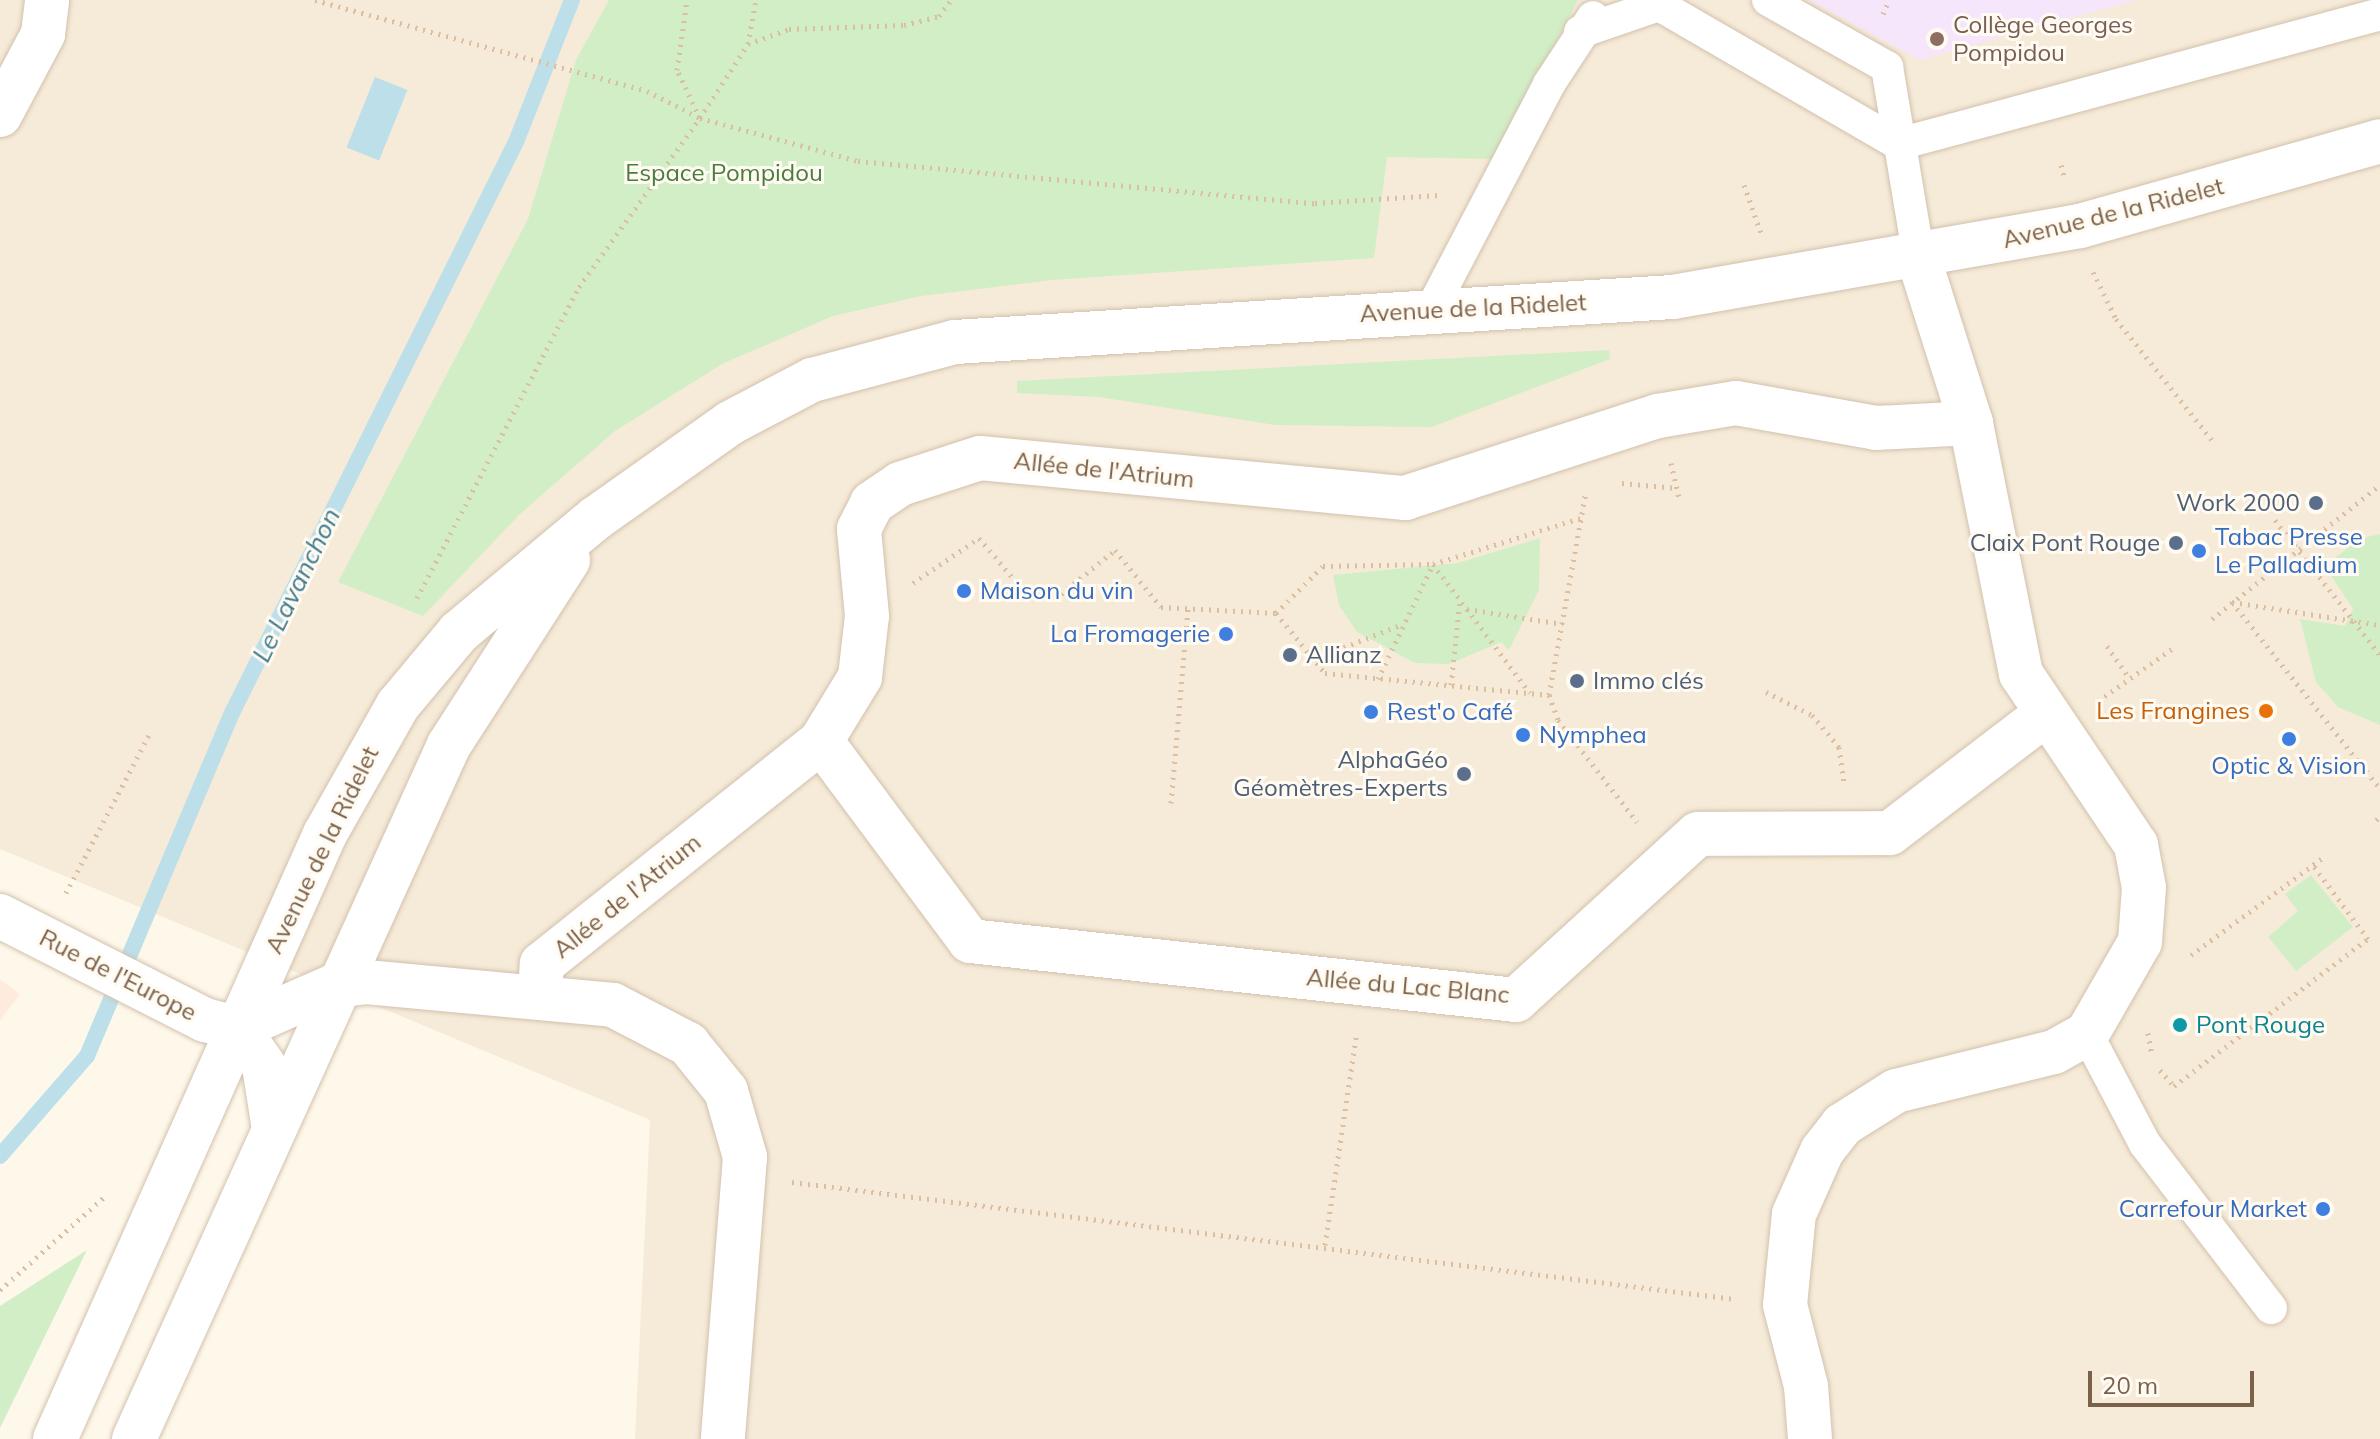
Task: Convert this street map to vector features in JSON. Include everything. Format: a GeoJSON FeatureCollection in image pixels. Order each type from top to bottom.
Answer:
{"type":"FeatureCollection","features":[{"type":"Feature","properties":{"kind":"street"},"geometry":{"type":"LineString","coordinates":[[0,115],[43,34],[47,0]]}},
{"type":"Feature","properties":{"kind":"street","name":"Avenue de la Ridelet"},"geometry":{"type":"LineString","coordinates":[[55,1439],[325,834],[398,705],[459,632],[596,518],[730,423],[812,380],[886,356],[1043,331],[1673,297],[1919,259],[2080,226],[2380,141]]}},
{"type":"Feature","properties":{"kind":"street"},"geometry":{"type":"LineString","coordinates":[[1810,1439],[1806,1386],[1785,1305],[1806,1176],[1842,1125],[1921,1081],[2018,1063],[2087,1034],[2129,1009],[2140,942],[2144,888],[2136,845],[2049,724],[2021,674],[1971,423],[1919,259]]}},
{"type":"Feature","properties":{"kind":"street","name":"Allée de l'Atrium"},"geometry":{"type":"LineString","coordinates":[[540,997],[542,964],[821,741],[860,677],[867,616],[859,529],[872,503],[900,484],[980,458],[1405,498],[1658,416],[1736,403],[1876,428],[1971,423]]}},
{"type":"Feature","properties":{"kind":"street","name":"Avenue de la Ridelet"},"geometry":{"type":"LineString","coordinates":[[134,1439],[334,986],[449,745],[596,518]]}},
{"type":"Feature","properties":{"kind":"street","name":"Allée du Lac Blanc"},"geometry":{"type":"LineString","coordinates":[[821,741],[970,941],[1516,1000],[1698,834],[1890,833],[2049,724]]}},
{"type":"Feature","properties":{"kind":"street","name":"Rue de l'Europe"},"geometry":{"type":"LineString","coordinates":[[0,916],[165,1000],[238,1028]]}},
{"type":"Feature","properties":{"kind":"street"},"geometry":{"type":"LineString","coordinates":[[273,1123],[264,1066],[238,1028],[334,986],[366,982],[613,1005],[688,1044],[726,1091],[744,1176],[723,1439]]}},
{"type":"Feature","properties":{"kind":"lane"},"geometry":{"type":"LineString","coordinates":[[1430,312],[1580,32],[1607,0]]}},
{"type":"Feature","properties":{"kind":"lane"},"geometry":{"type":"LineString","coordinates":[[1768,0],[1887,67],[1919,259]]}},
{"type":"Feature","properties":{"kind":"lane"},"geometry":{"type":"LineString","coordinates":[[1580,32],[1659,5],[1899,144],[2380,14]]}},
{"type":"Feature","properties":{"kind":"lane"},"geometry":{"type":"LineString","coordinates":[[2087,1034],[2104,1077],[2145,1144],[2271,1308]]}},
{"type":"Feature","properties":{"kind":"path"},"geometry":{"type":"LineString","coordinates":[[315,0],[479,50],[647,91],[700,118],[858,161],[1315,203],[1497,191]]}},
{"type":"Feature","properties":{"kind":"path"},"geometry":{"type":"LineString","coordinates":[[687,0],[677,70],[700,118]]}},
{"type":"Feature","properties":{"kind":"path"},"geometry":{"type":"LineString","coordinates":[[414,603],[579,287],[700,118],[748,44],[756,0]]}},
{"type":"Feature","properties":{"kind":"path"},"geometry":{"type":"LineString","coordinates":[[748,44],[789,29],[904,25],[939,16],[951,0]]}},
{"type":"Feature","properties":{"kind":"path"},"geometry":{"type":"LineString","coordinates":[[2061,165],[2099,292],[2116,319],[2212,440]]}},
{"type":"Feature","properties":{"kind":"path"},"geometry":{"type":"LineString","coordinates":[[1744,185],[1763,237]]}},
{"type":"Feature","properties":{"kind":"path"},"geometry":{"type":"LineString","coordinates":[[1588,480],[1549,695],[1558,720],[1667,861]]}},
{"type":"Feature","properties":{"kind":"path"},"geometry":{"type":"LineString","coordinates":[[1618,483],[1677,488]]}},
{"type":"Feature","properties":{"kind":"path"},"geometry":{"type":"LineString","coordinates":[[2212,619],[2380,485]]}},
{"type":"Feature","properties":{"kind":"path"},"geometry":{"type":"LineString","coordinates":[[1276,613],[1323,566],[1433,564],[1581,518]]}},
{"type":"Feature","properties":{"kind":"path"},"geometry":{"type":"LineString","coordinates":[[2275,520],[2380,655]]}},
{"type":"Feature","properties":{"kind":"path"},"geometry":{"type":"LineString","coordinates":[[867,616],[979,538],[1030,598],[1055,599],[1115,550],[1161,607],[1276,613],[1325,673],[1549,695]]}},
{"type":"Feature","properties":{"kind":"path"},"geometry":{"type":"LineString","coordinates":[[1433,564],[1531,694]]}},
{"type":"Feature","properties":{"kind":"path"},"geometry":{"type":"LineString","coordinates":[[1378,679],[1433,564]]}},
{"type":"Feature","properties":{"kind":"path"},"geometry":{"type":"LineString","coordinates":[[1451,685],[1460,600]]}},
{"type":"Feature","properties":{"kind":"path"},"geometry":{"type":"LineString","coordinates":[[2232,602],[2380,625]]}},
{"type":"Feature","properties":{"kind":"path"},"geometry":{"type":"LineString","coordinates":[[2232,602],[2380,789]]}},
{"type":"Feature","properties":{"kind":"path"},"geometry":{"type":"LineString","coordinates":[[1171,803],[1188,608]]}},
{"type":"Feature","properties":{"kind":"path"},"geometry":{"type":"LineString","coordinates":[[1467,609],[1563,624]]}},
{"type":"Feature","properties":{"kind":"path"},"geometry":{"type":"LineString","coordinates":[[1314,659],[1404,624]]}},
{"type":"Feature","properties":{"kind":"path"},"geometry":{"type":"LineString","coordinates":[[2107,646],[2130,679]]}},
{"type":"Feature","properties":{"kind":"path"},"geometry":{"type":"LineString","coordinates":[[2049,724],[2130,679],[2176,646]]}},
{"type":"Feature","properties":{"kind":"path"},"geometry":{"type":"LineString","coordinates":[[1766,692],[1812,715],[1839,747],[1838,833]]}},
{"type":"Feature","properties":{"kind":"path"},"geometry":{"type":"LineString","coordinates":[[39,934],[149,735]]}},
{"type":"Feature","properties":{"kind":"path"},"geometry":{"type":"LineString","coordinates":[[2313,865],[2368,939],[2174,1086],[2153,1062],[2129,1009],[2166,973],[2313,865],[2324,857]]}},
{"type":"Feature","properties":{"kind":"path"},"geometry":{"type":"LineString","coordinates":[[1325,1245],[1364,984]]}},
{"type":"Feature","properties":{"kind":"path"},"geometry":{"type":"LineString","coordinates":[[2104,1077],[2153,1062]]}},
{"type":"Feature","properties":{"kind":"path"},"geometry":{"type":"LineString","coordinates":[[744,1176],[1325,1245],[1785,1305]]}},
{"type":"Feature","properties":{"kind":"path"},"geometry":{"type":"LineString","coordinates":[[0,1290],[116,1186]]}},
{"type":"Feature","properties":{"kind":"shaded area"},"geometry":{"type":"Polygon","coordinates":[[[0,0],[2380,0],[2380,1439],[635,1439],[650,1120],[0,849],[0,0]]]}},
{"type":"Feature","properties":{"kind":"shaded area","name":"Collège Georges Pompidou"},"geometry":{"type":"Polygon","coordinates":[[[1809,0],[2136,0],[1920,60],[1809,0]]]}},
{"type":"Feature","properties":{"kind":"shaded area"},"geometry":{"type":"Polygon","coordinates":[[[0,979],[20,994],[0,1021],[0,979]]]}},
{"type":"Feature","properties":{"kind":"green space","name":"Espace Pompidou"},"geometry":{"type":"Polygon","coordinates":[[[609,0],[1578,0],[1496,159],[1387,157],[1374,258],[1052,280],[921,296],[833,316],[722,364],[615,431],[520,514],[423,616],[338,582],[528,219],[576,60],[609,0]]]}},
{"type":"Feature","properties":{"kind":"green space"},"geometry":{"type":"Polygon","coordinates":[[[1609,350],[1610,359],[1432,427],[1275,425],[1099,397],[1017,393],[1017,381],[1609,350]]]}},
{"type":"Feature","properties":{"kind":"green space"},"geometry":{"type":"Polygon","coordinates":[[[2380,534],[2380,725],[2338,707],[2316,682],[2300,619],[2345,626],[2353,609],[2325,566],[2359,539],[2380,534]]]}},
{"type":"Feature","properties":{"kind":"green space"},"geometry":{"type":"Polygon","coordinates":[[[1540,538],[1539,590],[1509,650],[1501,642],[1449,664],[1415,663],[1357,632],[1339,605],[1333,575],[1458,563],[1540,538]]]}},
{"type":"Feature","properties":{"kind":"green space"},"geometry":{"type":"Polygon","coordinates":[[[2311,875],[2353,927],[2296,971],[2268,937],[2298,911],[2285,894],[2311,875]]]}},
{"type":"Feature","properties":{"kind":"green space"},"geometry":{"type":"Polygon","coordinates":[[[87,1250],[0,1428],[0,1306],[87,1250]]]}},
{"type":"Feature","properties":{"kind":"water"},"geometry":{"type":"Polygon","coordinates":[[[375,77],[407,90],[379,161],[347,147],[375,77]]]}},
{"type":"Feature","properties":{"kind":"waterway","name":"Le Lavanchon"},"geometry":{"type":"LineString","coordinates":[[0,1156],[87,1056],[233,711],[516,142],[572,0]]}},
{"type":"Feature","properties":{"kind":"place","name":"Collège Georges Pompidou"},"geometry":{"type":"Point","coordinates":[1937,39]}},
{"type":"Feature","properties":{"kind":"place","name":"Work 2000"},"geometry":{"type":"Point","coordinates":[2316,503]}},
{"type":"Feature","properties":{"kind":"place","name":"Claix Pont Rouge"},"geometry":{"type":"Point","coordinates":[2176,543]}},
{"type":"Feature","properties":{"kind":"place","name":"Tabac Presse Le Palladium"},"geometry":{"type":"Point","coordinates":[2199,551]}},
{"type":"Feature","properties":{"kind":"place","name":"Maison du vin"},"geometry":{"type":"Point","coordinates":[964,591]}},
{"type":"Feature","properties":{"kind":"place","name":"La Fromagerie"},"geometry":{"type":"Point","coordinates":[1226,634]}},
{"type":"Feature","properties":{"kind":"place","name":"Allianz"},"geometry":{"type":"Point","coordinates":[1290,655]}},
{"type":"Feature","properties":{"kind":"place","name":"Immo clés"},"geometry":{"type":"Point","coordinates":[1577,681]}},
{"type":"Feature","properties":{"kind":"place","name":"Les Frangines"},"geometry":{"type":"Point","coordinates":[2266,711]}},
{"type":"Feature","properties":{"kind":"place","name":"Rest'o Café"},"geometry":{"type":"Point","coordinates":[1371,712]}},
{"type":"Feature","properties":{"kind":"place","name":"Nymphea"},"geometry":{"type":"Point","coordinates":[1523,735]}},
{"type":"Feature","properties":{"kind":"place","name":"Optic & Vision"},"geometry":{"type":"Point","coordinates":[2289,739]}},
{"type":"Feature","properties":{"kind":"place","name":"AlphaGéo Géomètres-Experts"},"geometry":{"type":"Point","coordinates":[1464,774]}},
{"type":"Feature","properties":{"kind":"place","name":"Pont Rouge"},"geometry":{"type":"Point","coordinates":[2180,1025]}},
{"type":"Feature","properties":{"kind":"place","name":"Carrefour Market"},"geometry":{"type":"Point","coordinates":[2323,1209]}}]}
